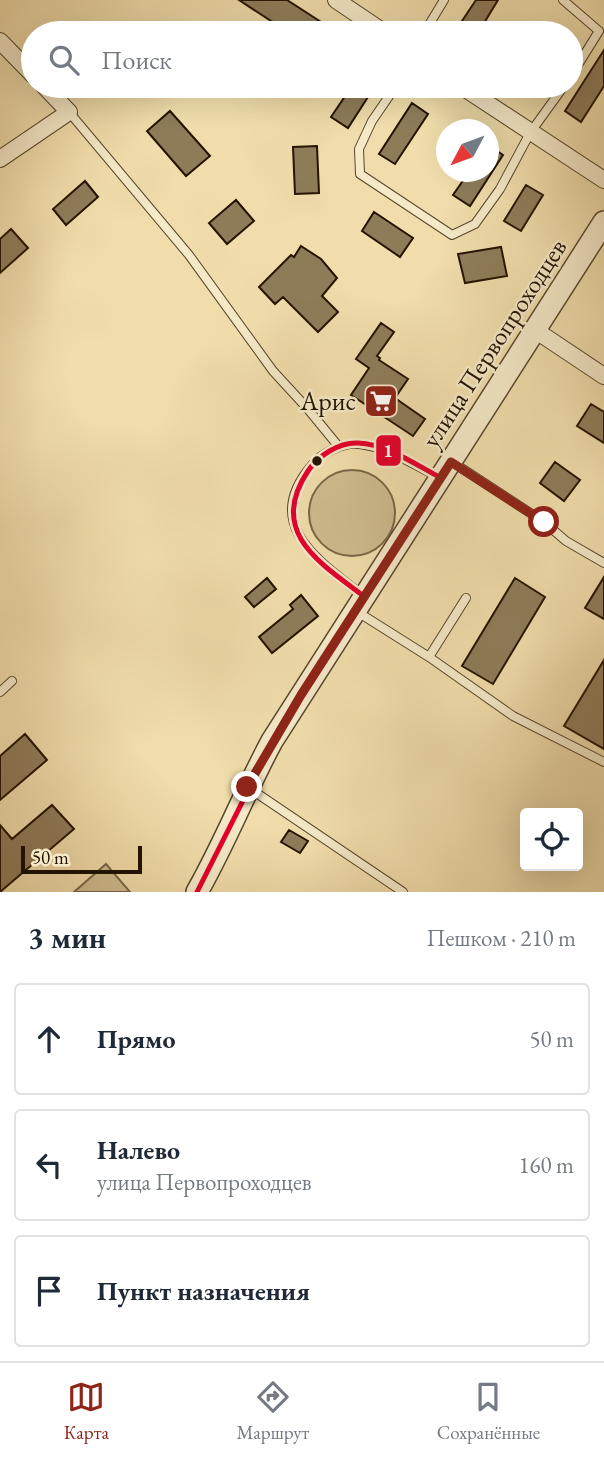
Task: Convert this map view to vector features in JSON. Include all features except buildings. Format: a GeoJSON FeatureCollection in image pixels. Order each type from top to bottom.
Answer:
{"type":"FeatureCollection","features":[{"type":"Feature","properties":{"kind":"street"},"geometry":{"type":"LineString","coordinates":[[336,0],[367,21]]}},
{"type":"Feature","properties":{"kind":"street"},"geometry":{"type":"LineString","coordinates":[[0,41],[21,63]]}},
{"type":"Feature","properties":{"kind":"street"},"geometry":{"type":"LineString","coordinates":[[0,159],[69,112],[56,98]]}},
{"type":"Feature","properties":{"kind":"street"},"geometry":{"type":"LineString","coordinates":[[479,98],[604,180]]}},
{"type":"Feature","properties":{"kind":"street","name":"улица Первопроходцев"},"geometry":{"type":"LineString","coordinates":[[197,892],[218,855],[247,787],[272,741],[604,222]]}},
{"type":"Feature","properties":{"kind":"street"},"geometry":{"type":"LineString","coordinates":[[535,330],[604,376]]}},
{"type":"Feature","properties":{"kind":"lane"},"geometry":{"type":"LineString","coordinates":[[431,21],[444,0]]}},
{"type":"Feature","properties":{"kind":"lane"},"geometry":{"type":"LineString","coordinates":[[563,0],[599,31],[583,57]]}},
{"type":"Feature","properties":{"kind":"lane"},"geometry":{"type":"LineString","coordinates":[[388,98],[372,121],[359,149],[360,174],[452,235],[475,224],[499,189],[530,133],[555,98]]}},
{"type":"Feature","properties":{"kind":"lane"},"geometry":{"type":"LineString","coordinates":[[69,112],[189,255],[273,371],[339,447]]}},
{"type":"Feature","properties":{"kind":"lane"},"geometry":{"type":"LineString","coordinates":[[604,563],[566,541],[544,522],[446,470],[377,447],[356,443],[339,447],[315,461],[293,494],[291,510],[294,528],[305,545],[360,604],[513,716],[604,762]]}},
{"type":"Feature","properties":{"kind":"lane"},"geometry":{"type":"LineString","coordinates":[[429,657],[466,598]]}},
{"type":"Feature","properties":{"kind":"lane"},"geometry":{"type":"LineString","coordinates":[[0,692],[12,681]]}},
{"type":"Feature","properties":{"kind":"lane"},"geometry":{"type":"LineString","coordinates":[[247,787],[404,892]]}},
{"type":"Feature","properties":{"kind":"shaded area"},"geometry":{"type":"Polygon","coordinates":[[[352,470],[368,474],[382,483],[391,497],[395,513],[391,529],[382,543],[368,552],[352,556],[336,552],[322,543],[313,529],[309,513],[313,497],[322,483],[336,474],[352,470]]]}},
{"type":"Feature","properties":{"kind":"shaded area"},"geometry":{"type":"Polygon","coordinates":[[[106,864],[130,892],[74,892],[106,864]]]}},
{"type":"Feature","properties":{"kind":"transit line","name":"1"},"geometry":{"type":"LineString","coordinates":[[197,892],[279,729],[441,478],[380,447],[351,443],[330,451],[312,465],[297,493],[293,512],[296,529],[304,544],[331,572],[348,584],[365,597]]}},
{"type":"Feature","properties":{"kind":"place","name":"Арис"},"geometry":{"type":"Point","coordinates":[381,401]}},
{"type":"Feature","properties":{"kind":"route"},"geometry":{"type":"LineString","coordinates":[[247,787],[272,741],[451,462],[544,522]]}}]}
